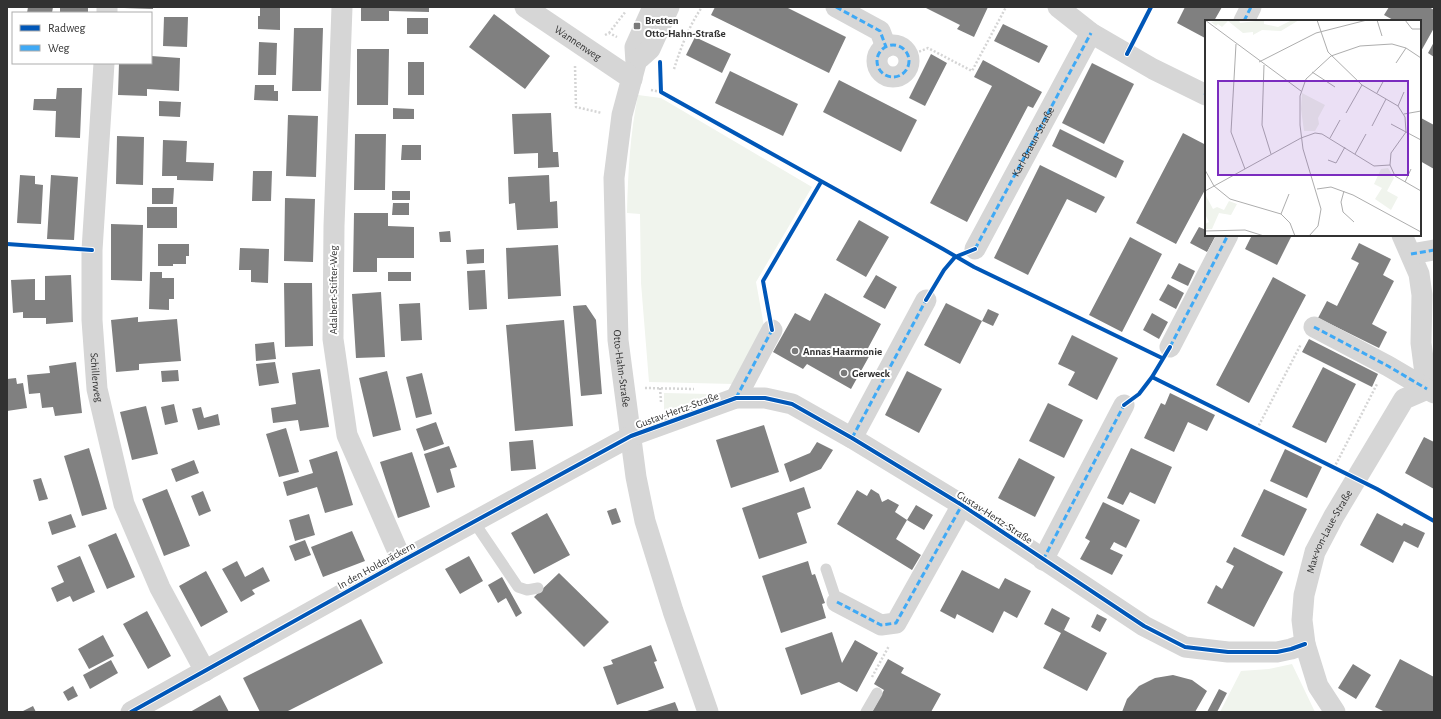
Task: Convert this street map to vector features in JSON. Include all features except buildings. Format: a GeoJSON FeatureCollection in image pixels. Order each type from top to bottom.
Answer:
{"type":"FeatureCollection","features":[{"type":"Feature","properties":{"kind":"street","name":"Adalbert-Stifter-Weg"},"geometry":{"type":"LineString","coordinates":[[342,7],[334,226],[333,339],[347,435],[402,561]]}},
{"type":"Feature","properties":{"kind":"street","name":"Wannenweg"},"geometry":{"type":"LineString","coordinates":[[525,7],[634,71]]}},
{"type":"Feature","properties":{"kind":"street","name":"Otto-Hahn-Straße"},"geometry":{"type":"LineString","coordinates":[[653,7],[636,47],[634,71],[622,115],[614,178],[618,340],[636,478],[645,521],[673,611],[708,712]]}},
{"type":"Feature","properties":{"kind":"street","name":"Otto-Hahn-Straße"},"geometry":{"type":"LineString","coordinates":[[634,71],[650,49],[669,7]]}},
{"type":"Feature","properties":{"kind":"street"},"geometry":{"type":"LineString","coordinates":[[836,7],[880,31],[886,47]]}},
{"type":"Feature","properties":{"kind":"street"},"geometry":{"type":"LineString","coordinates":[[1058,7],[1091,33],[1153,69],[1205,94]]}},
{"type":"Feature","properties":{"kind":"street"},"geometry":{"type":"LineString","coordinates":[[1245,20],[1252,7]]}},
{"type":"Feature","properties":{"kind":"street","name":"Karl-Braun-Straße"},"geometry":{"type":"LineString","coordinates":[[975,249],[1091,33]]}},
{"type":"Feature","properties":{"kind":"street"},"geometry":{"type":"LineString","coordinates":[[892,45],[899,46],[905,50],[908,56],[909,63],[907,68],[898,76],[886,74],[882,71],[877,61],[881,50],[892,45]]}},
{"type":"Feature","properties":{"kind":"street","name":"Schillerweg"},"geometry":{"type":"LineString","coordinates":[[104,64],[92,250],[92,320],[97,389],[124,504],[160,588],[205,671]]}},
{"type":"Feature","properties":{"kind":"street"},"geometry":{"type":"LineString","coordinates":[[1170,347],[1227,236]]}},
{"type":"Feature","properties":{"kind":"street"},"geometry":{"type":"LineString","coordinates":[[1402,236],[1419,274],[1422,295],[1421,343],[1430,391]]}},
{"type":"Feature","properties":{"kind":"street"},"geometry":{"type":"LineString","coordinates":[[1411,254],[1434,250]]}},
{"type":"Feature","properties":{"kind":"street"},"geometry":{"type":"LineString","coordinates":[[852,438],[926,300]]}},
{"type":"Feature","properties":{"kind":"street"},"geometry":{"type":"LineString","coordinates":[[1314,327],[1388,366],[1430,391]]}},
{"type":"Feature","properties":{"kind":"street","name":"Gustav-Hertz-Straße"},"geometry":{"type":"LineString","coordinates":[[736,398],[772,330]]}},
{"type":"Feature","properties":{"kind":"street","name":"Max-von-Laue-Straße"},"geometry":{"type":"LineString","coordinates":[[1335,712],[1318,686],[1305,644],[1302,620],[1304,595],[1315,552],[1334,516],[1404,399],[1430,391]]}},
{"type":"Feature","properties":{"kind":"street","name":"Gustav-Hertz-Straße"},"geometry":{"type":"LineString","coordinates":[[631,436],[736,398],[765,398],[792,404],[852,438],[962,505],[1144,626],[1185,647],[1228,652],[1277,652],[1305,644]]}},
{"type":"Feature","properties":{"kind":"street"},"geometry":{"type":"LineString","coordinates":[[1043,560],[1124,405]]}},
{"type":"Feature","properties":{"kind":"street","name":"In den Holderäckern"},"geometry":{"type":"LineString","coordinates":[[131,712],[402,561],[631,436]]}},
{"type":"Feature","properties":{"kind":"street","name":"Gustav-Hertz-Straße"},"geometry":{"type":"LineString","coordinates":[[896,623],[962,505]]}},
{"type":"Feature","properties":{"kind":"street"},"geometry":{"type":"LineString","coordinates":[[837,602],[882,625],[896,623]]}},
{"type":"Feature","properties":{"kind":"lane"},"geometry":{"type":"LineString","coordinates":[[474,522],[518,587],[526,590],[538,588]]}},
{"type":"Feature","properties":{"kind":"lane"},"geometry":{"type":"LineString","coordinates":[[826,568],[837,602]]}},
{"type":"Feature","properties":{"kind":"lane"},"geometry":{"type":"LineString","coordinates":[[866,712],[877,693]]}},
{"type":"Feature","properties":{"kind":"path"},"geometry":{"type":"LineString","coordinates":[[610,33],[629,7]]}},
{"type":"Feature","properties":{"kind":"path"},"geometry":{"type":"LineString","coordinates":[[674,69],[682,44],[692,21],[702,7]]}},
{"type":"Feature","properties":{"kind":"path"},"geometry":{"type":"LineString","coordinates":[[908,56],[928,48],[972,71],[1006,7]]}},
{"type":"Feature","properties":{"kind":"path"},"geometry":{"type":"LineString","coordinates":[[660,85],[661,92],[668,96]]}},
{"type":"Feature","properties":{"kind":"path"},"geometry":{"type":"LineString","coordinates":[[1257,429],[1310,325],[1314,327]]}},
{"type":"Feature","properties":{"kind":"path"},"geometry":{"type":"LineString","coordinates":[[1334,468],[1369,398],[1388,366]]}},
{"type":"Feature","properties":{"kind":"path"},"geometry":{"type":"LineString","coordinates":[[625,388],[697,389]]}},
{"type":"Feature","properties":{"kind":"path"},"geometry":{"type":"LineString","coordinates":[[1250,425],[1263,432]]}},
{"type":"Feature","properties":{"kind":"path"},"geometry":{"type":"LineString","coordinates":[[1328,465],[1357,479]]}},
{"type":"Feature","properties":{"kind":"path"},"geometry":{"type":"LineString","coordinates":[[870,679],[893,640],[896,623]]}},
{"type":"Feature","properties":{"kind":"shaded area"},"geometry":{"type":"Polygon","coordinates":[[[638,95],[661,98],[812,187],[756,282],[764,326],[734,384],[649,382],[641,283],[640,214],[627,213],[630,154],[638,95]]]}},
{"type":"Feature","properties":{"kind":"shaded area"},"geometry":{"type":"Polygon","coordinates":[[[664,393],[711,394],[664,414],[664,393]]]}},
{"type":"Feature","properties":{"kind":"shaded area"},"geometry":{"type":"Polygon","coordinates":[[[1292,664],[1315,712],[1220,712],[1241,671],[1269,669],[1292,664]]]}},
{"type":"Feature","properties":{"kind":"marked path"},"geometry":{"type":"LineString","coordinates":[[836,7],[880,31],[886,47]]}},
{"type":"Feature","properties":{"kind":"marked path"},"geometry":{"type":"LineString","coordinates":[[1244,20],[1251,7]]}},
{"type":"Feature","properties":{"kind":"marked path"},"geometry":{"type":"LineString","coordinates":[[975,249],[1091,33]]}},
{"type":"Feature","properties":{"kind":"marked path"},"geometry":{"type":"LineString","coordinates":[[893,45],[904,50],[909,61],[904,72],[893,77],[882,72],[877,61],[882,50],[893,45]]}},
{"type":"Feature","properties":{"kind":"marked path"},"geometry":{"type":"LineString","coordinates":[[1170,347],[1227,236]]}},
{"type":"Feature","properties":{"kind":"marked path"},"geometry":{"type":"LineString","coordinates":[[1411,254],[1434,250]]}},
{"type":"Feature","properties":{"kind":"marked path"},"geometry":{"type":"LineString","coordinates":[[852,438],[926,300]]}},
{"type":"Feature","properties":{"kind":"marked path"},"geometry":{"type":"LineString","coordinates":[[1314,327],[1388,366],[1427,389]]}},
{"type":"Feature","properties":{"kind":"marked path"},"geometry":{"type":"LineString","coordinates":[[736,398],[772,330]]}},
{"type":"Feature","properties":{"kind":"marked path"},"geometry":{"type":"LineString","coordinates":[[1043,560],[1124,405]]}},
{"type":"Feature","properties":{"kind":"marked path"},"geometry":{"type":"LineString","coordinates":[[837,602],[881,625],[896,623],[962,505]]}},
{"type":"Feature","properties":{"kind":"cycle path"},"geometry":{"type":"LineString","coordinates":[[1127,54],[1151,7]]}},
{"type":"Feature","properties":{"kind":"cycle path"},"geometry":{"type":"LineString","coordinates":[[660,62],[661,92],[974,267],[1162,358]]}},
{"type":"Feature","properties":{"kind":"cycle path"},"geometry":{"type":"LineString","coordinates":[[772,330],[763,281],[821,182]]}},
{"type":"Feature","properties":{"kind":"cycle path"},"geometry":{"type":"LineString","coordinates":[[7,244],[92,250]]}},
{"type":"Feature","properties":{"kind":"cycle path"},"geometry":{"type":"LineString","coordinates":[[926,300],[944,270],[955,257],[975,249]]}},
{"type":"Feature","properties":{"kind":"cycle path"},"geometry":{"type":"LineString","coordinates":[[1124,405],[1139,394],[1152,377],[1170,347]]}},
{"type":"Feature","properties":{"kind":"cycle path"},"geometry":{"type":"LineString","coordinates":[[1152,377],[1377,489],[1434,521]]}},
{"type":"Feature","properties":{"kind":"cycle path"},"geometry":{"type":"LineString","coordinates":[[131,712],[402,561],[631,436],[736,398],[765,398],[792,404],[852,438],[962,505],[1144,626],[1185,647],[1228,652],[1277,652],[1305,644]]}},
{"type":"Feature","properties":{"kind":"place","name":"Bretten Otto-Hahn-Straße"},"geometry":{"type":"Point","coordinates":[637,26]}},
{"type":"Feature","properties":{"kind":"place","name":"Annas Haarmonie"},"geometry":{"type":"Point","coordinates":[795,351]}},
{"type":"Feature","properties":{"kind":"place","name":"Gerweck"},"geometry":{"type":"Point","coordinates":[844,373]}}]}
